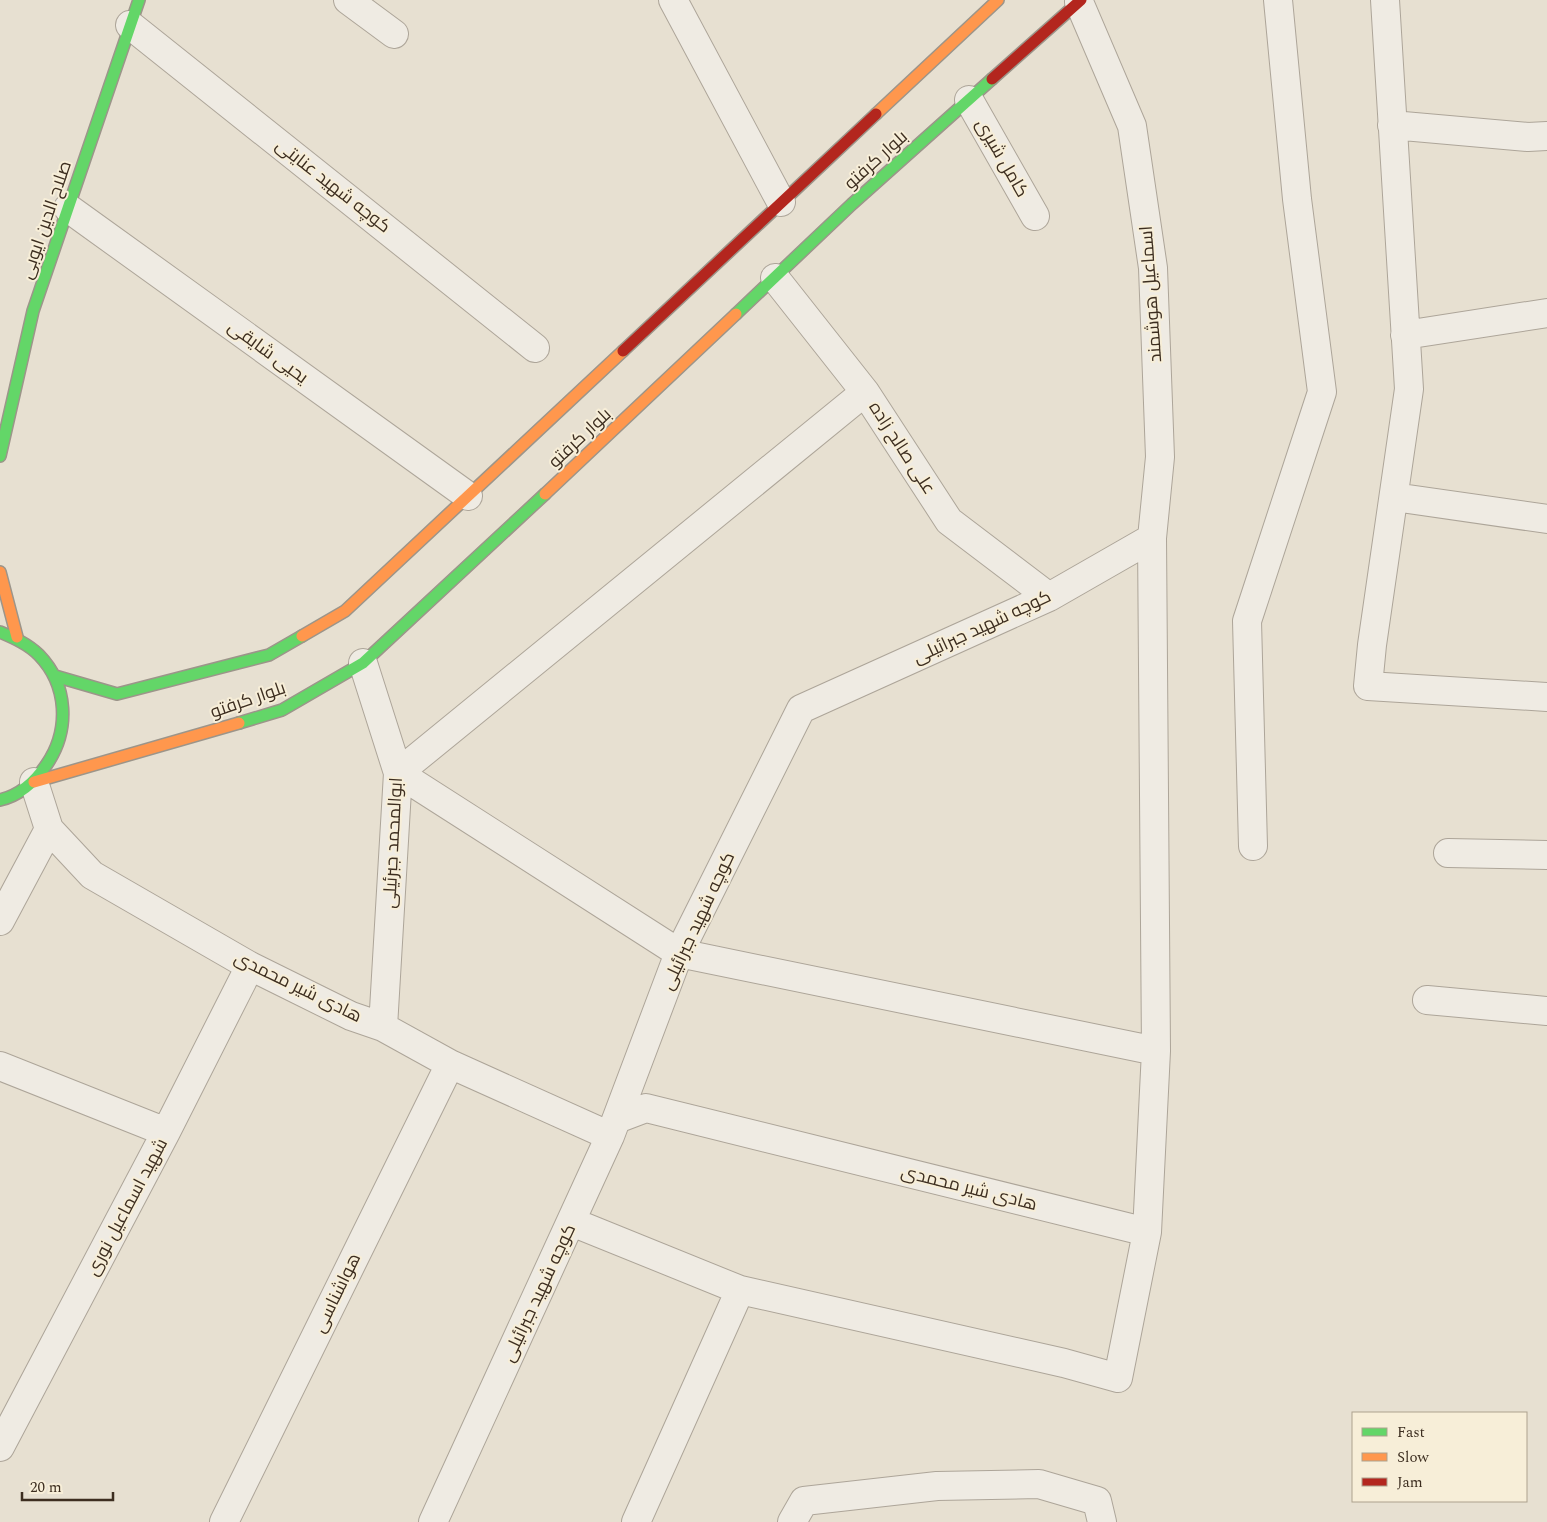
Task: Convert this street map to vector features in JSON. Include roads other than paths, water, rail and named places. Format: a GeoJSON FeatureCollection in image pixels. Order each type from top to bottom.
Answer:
{"type":"FeatureCollection","features":[{"type":"Feature","properties":{"kind":"main road","name":"بلوار کرفتو"},"geometry":{"type":"LineString","coordinates":[[55,676],[118,694],[269,655],[345,611],[998,0]]}},
{"type":"Feature","properties":{"kind":"main road","name":"بلوار کرفتو"},"geometry":{"type":"LineString","coordinates":[[34,782],[282,710],[362,663],[500,538],[775,278],[1080,1]]}},
{"type":"Feature","properties":{"kind":"main road","name":"صلاح الدین ایوبی"},"geometry":{"type":"LineString","coordinates":[[0,456],[34,311],[134,12]]}},
{"type":"Feature","properties":{"kind":"main road"},"geometry":{"type":"LineString","coordinates":[[0,572],[17,637]]}},
{"type":"Feature","properties":{"kind":"main road"},"geometry":{"type":"LineString","coordinates":[[0,632],[17,637],[39,654],[55,676],[64,703],[64,730],[53,759],[34,782],[8,798],[0,800]]}},
{"type":"Feature","properties":{"kind":"street"},"geometry":{"type":"LineString","coordinates":[[348,0],[394,34]]}},
{"type":"Feature","properties":{"kind":"street"},"geometry":{"type":"LineString","coordinates":[[672,0],[781,202]]}},
{"type":"Feature","properties":{"kind":"street"},"geometry":{"type":"LineString","coordinates":[[1253,846],[1247,621],[1322,392],[1297,199],[1278,0]]}},
{"type":"Feature","properties":{"kind":"street"},"geometry":{"type":"LineString","coordinates":[[1385,0],[1409,389],[1368,686],[1547,697]]}},
{"type":"Feature","properties":{"kind":"street","name":"اسماعیل هوشمند"},"geometry":{"type":"LineString","coordinates":[[1080,1],[1132,126],[1153,268],[1160,457],[1152,538],[1156,1051]]}},
{"type":"Feature","properties":{"kind":"street","name":"کوچه شهید عنایتی"},"geometry":{"type":"LineString","coordinates":[[134,12],[535,348]]}},
{"type":"Feature","properties":{"kind":"street","name":"کامل شیری"},"geometry":{"type":"LineString","coordinates":[[969,100],[1036,216]]}},
{"type":"Feature","properties":{"kind":"street"},"geometry":{"type":"LineString","coordinates":[[1392,125],[1528,137],[1547,136]]}},
{"type":"Feature","properties":{"kind":"street","name":"یحیی شایقی"},"geometry":{"type":"LineString","coordinates":[[68,208],[468,496]]}},
{"type":"Feature","properties":{"kind":"street","name":"علی صالح زاده"},"geometry":{"type":"LineString","coordinates":[[775,278],[865,392],[949,521],[1049,597]]}},
{"type":"Feature","properties":{"kind":"street"},"geometry":{"type":"LineString","coordinates":[[1406,335],[1547,313]]}},
{"type":"Feature","properties":{"kind":"street"},"geometry":{"type":"LineString","coordinates":[[572,1222],[740,1290],[1064,1363],[1118,1378],[1147,1232],[1156,1051],[679,953],[398,773],[865,392]]}},
{"type":"Feature","properties":{"kind":"street"},"geometry":{"type":"LineString","coordinates":[[1394,497],[1547,519]]}},
{"type":"Feature","properties":{"kind":"street","name":"کوچه شهید جبرائیلی"},"geometry":{"type":"LineString","coordinates":[[433,1522],[572,1222],[613,1127],[679,953],[800,709],[1049,597],[1152,538]]}},
{"type":"Feature","properties":{"kind":"street","name":"ابوالمحمد جبرئیلی"},"geometry":{"type":"LineString","coordinates":[[362,663],[398,773],[383,1027]]}},
{"type":"Feature","properties":{"kind":"street","name":"هادی شیر محمدی"},"geometry":{"type":"LineString","coordinates":[[34,782],[49,829],[92,875],[250,966],[351,1016],[383,1027],[450,1064],[613,1127],[646,1108],[1147,1232]]}},
{"type":"Feature","properties":{"kind":"street"},"geometry":{"type":"LineString","coordinates":[[0,921],[49,829]]}},
{"type":"Feature","properties":{"kind":"street"},"geometry":{"type":"LineString","coordinates":[[1448,852],[1547,855]]}},
{"type":"Feature","properties":{"kind":"street","name":"شهید اسماعیل نوری"},"geometry":{"type":"LineString","coordinates":[[0,1448],[166,1132],[250,966]]}},
{"type":"Feature","properties":{"kind":"street"},"geometry":{"type":"LineString","coordinates":[[1427,1000],[1547,1011]]}},
{"type":"Feature","properties":{"kind":"street","name":"هواشناسی"},"geometry":{"type":"LineString","coordinates":[[224,1522],[450,1064]]}},
{"type":"Feature","properties":{"kind":"street"},"geometry":{"type":"LineString","coordinates":[[0,1066],[166,1132]]}},
{"type":"Feature","properties":{"kind":"street"},"geometry":{"type":"LineString","coordinates":[[636,1522],[740,1290]]}},
{"type":"Feature","properties":{"kind":"street"},"geometry":{"type":"LineString","coordinates":[[792,1522],[804,1501],[937,1486],[1039,1484],[1097,1501],[1102,1522]]}}]}
